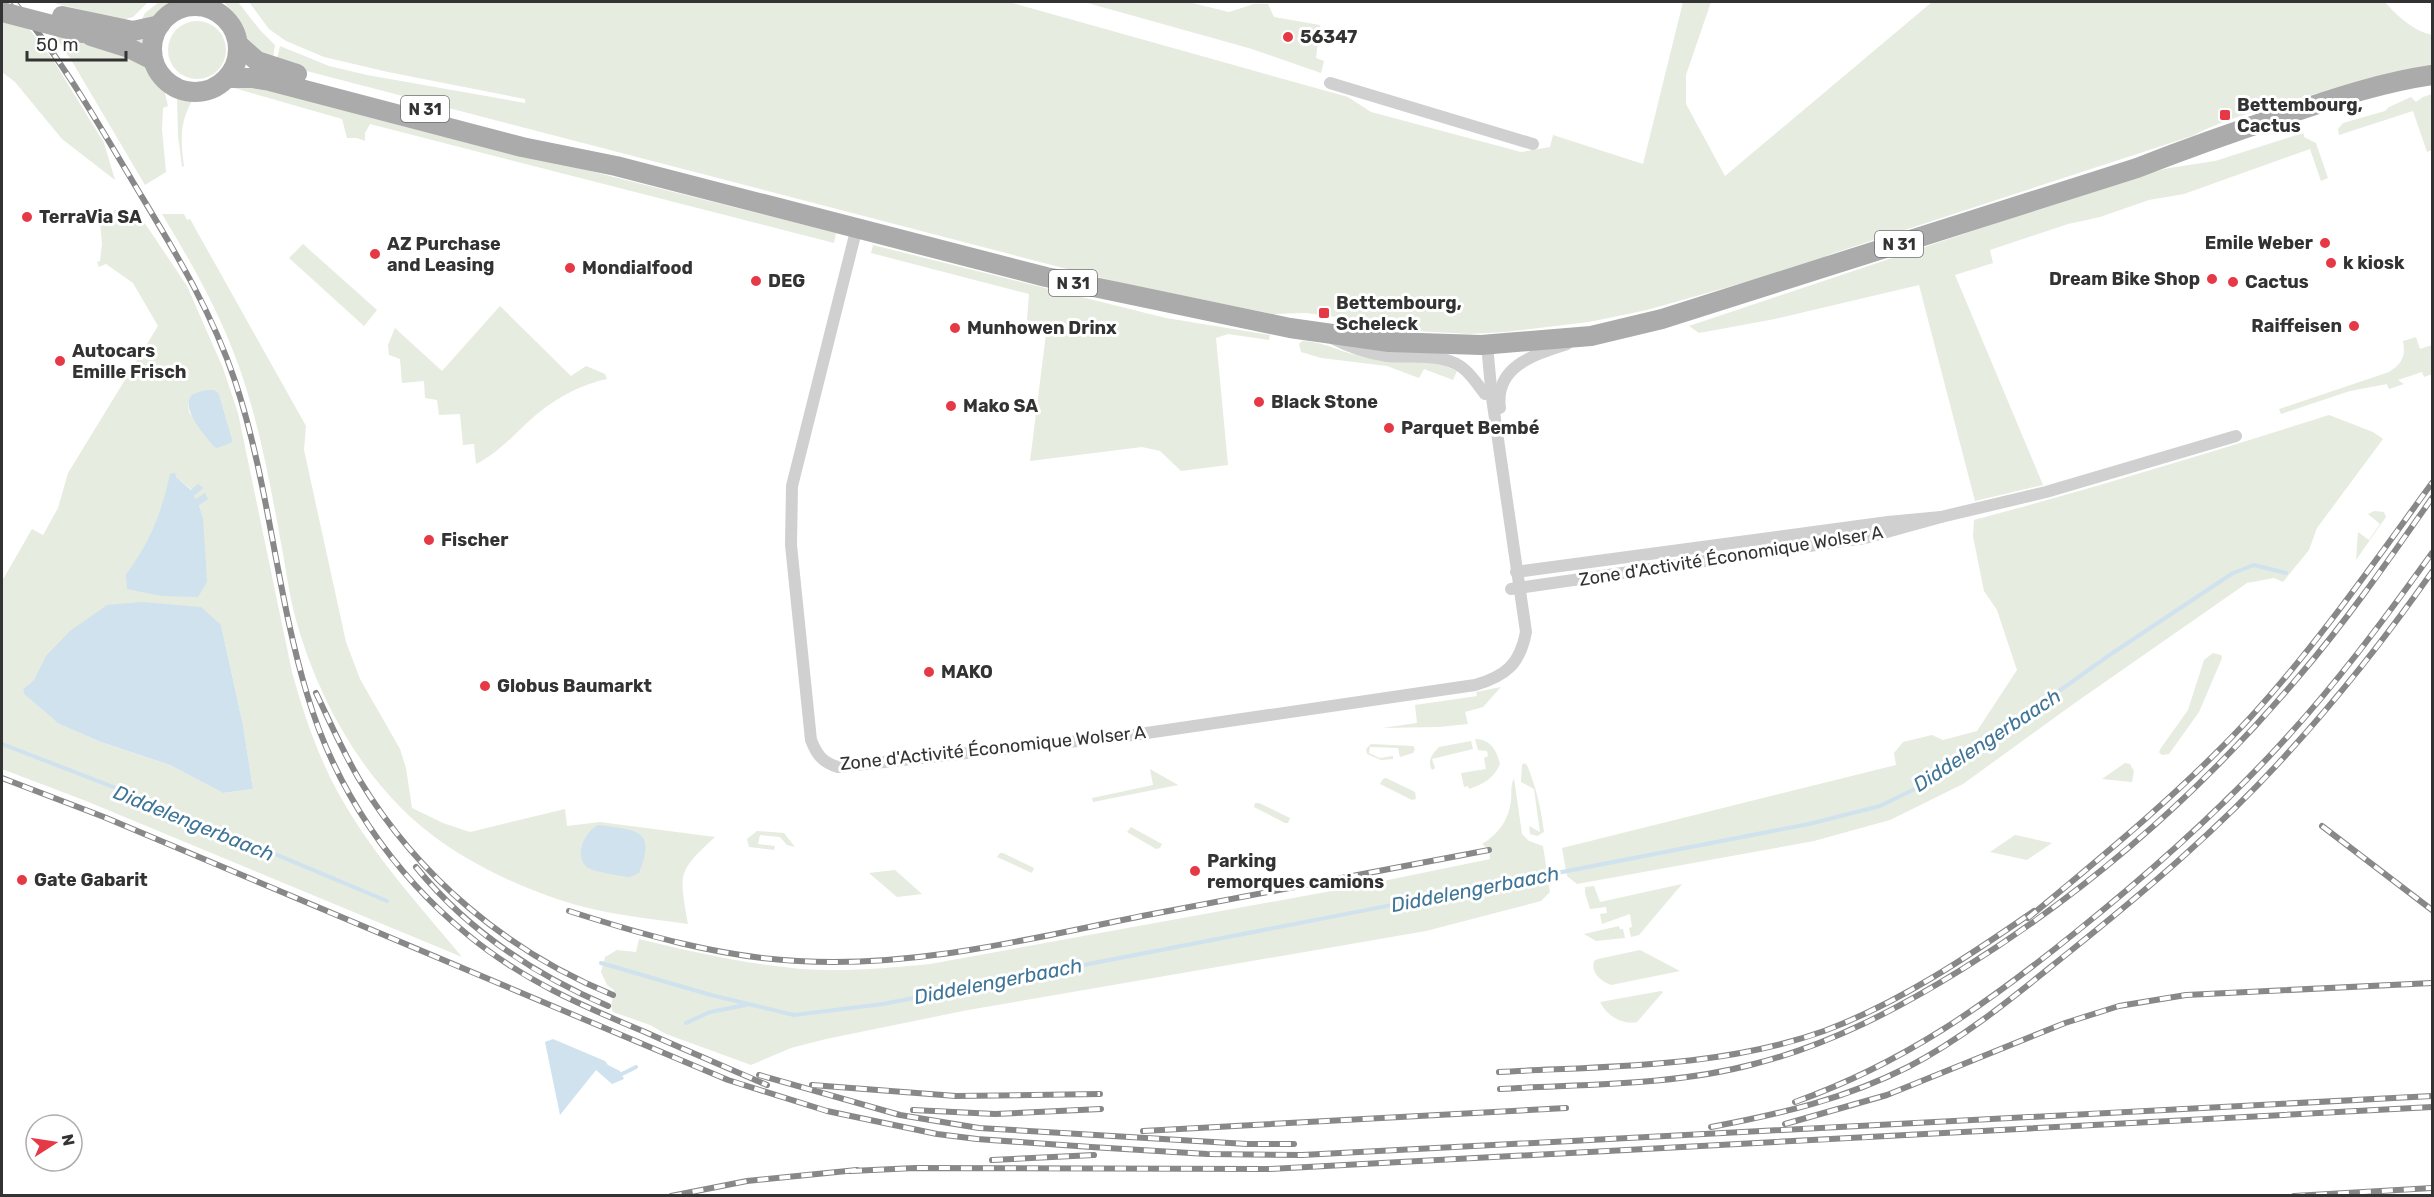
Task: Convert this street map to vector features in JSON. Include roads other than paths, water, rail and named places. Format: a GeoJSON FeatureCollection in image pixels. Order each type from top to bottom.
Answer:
{"type":"FeatureCollection","features":[{"type":"Feature","properties":{"kind":"main road"},"geometry":{"type":"LineString","coordinates":[[11,2],[133,31],[160,25]]}},
{"type":"Feature","properties":{"kind":"main road"},"geometry":{"type":"LineString","coordinates":[[192,6],[207,7],[220,14],[236,33],[238,45],[238,57],[228,78],[208,91],[196,93],[183,91],[164,79],[153,60],[154,36],[160,25],[178,9],[192,6]]}},
{"type":"Feature","properties":{"kind":"main road"},"geometry":{"type":"LineString","coordinates":[[2,12],[113,42],[153,60]]}},
{"type":"Feature","properties":{"kind":"main road","name":"N 31"},"geometry":{"type":"LineString","coordinates":[[238,45],[257,61],[273,68],[528,136],[616,166]]}},
{"type":"Feature","properties":{"kind":"main road"},"geometry":{"type":"LineString","coordinates":[[2337,111],[2352,99],[2433,77]]}},
{"type":"Feature","properties":{"kind":"main road","name":"N 31"},"geometry":{"type":"LineString","coordinates":[[228,78],[270,81],[522,147],[616,166],[1046,277],[1272,325],[1322,333],[1389,342],[1484,345],[1591,336],[1697,309],[2137,168],[2193,146],[2312,106],[2386,83],[2433,77]]}},
{"type":"Feature","properties":{"kind":"main road","name":"N 31"},"geometry":{"type":"LineString","coordinates":[[2137,168],[2211,152],[2337,111],[2402,93],[2433,88]]}},
{"type":"Feature","properties":{"kind":"street"},"geometry":{"type":"LineString","coordinates":[[1330,83],[1533,144]]}},
{"type":"Feature","properties":{"kind":"street","name":"Zone d'Activité Économique Wolser A"},"geometry":{"type":"LineString","coordinates":[[857,227],[792,486],[791,545],[811,740],[817,754],[826,764],[838,767],[1133,735],[1475,685],[1497,679],[1509,669],[1523,649],[1526,632],[1519,588],[1520,572],[1484,345]]}},
{"type":"Feature","properties":{"kind":"street"},"geometry":{"type":"LineString","coordinates":[[1322,333],[1357,351],[1387,356],[1443,359],[1452,362],[1468,372],[1485,394]]}},
{"type":"Feature","properties":{"kind":"street"},"geometry":{"type":"LineString","coordinates":[[1520,572],[1499,401],[1501,390],[1512,371],[1528,357],[1591,336]]}},
{"type":"Feature","properties":{"kind":"street"},"geometry":{"type":"LineString","coordinates":[[1484,345],[1485,394],[1511,589],[1519,588]]}},
{"type":"Feature","properties":{"kind":"street","name":"Zone d'Activité Économique Wolser A"},"geometry":{"type":"LineString","coordinates":[[1519,588],[1865,538],[2046,492],[2236,436]]}},
{"type":"Feature","properties":{"kind":"street","name":"Zone d'Activité Économique Wolser A"},"geometry":{"type":"LineString","coordinates":[[1520,572],[1888,522],[1941,517]]}},
{"type":"Feature","properties":{"kind":"water"},"geometry":{"type":"Polygon","coordinates":[[[214,390],[219,394],[233,442],[217,448],[200,429],[189,407],[192,395],[214,390]]]}},
{"type":"Feature","properties":{"kind":"water"},"geometry":{"type":"Polygon","coordinates":[[[175,473],[176,477],[191,490],[198,484],[203,488],[194,496],[196,499],[205,493],[208,499],[199,505],[203,518],[207,582],[198,597],[162,596],[127,589],[126,574],[148,539],[159,514],[170,474],[175,473]]]}},
{"type":"Feature","properties":{"kind":"water"},"geometry":{"type":"Polygon","coordinates":[[[142,602],[201,607],[221,625],[243,725],[253,789],[223,793],[170,765],[101,742],[59,724],[24,694],[23,689],[34,680],[46,656],[70,631],[107,605],[142,602]]]}},
{"type":"Feature","properties":{"kind":"water"},"geometry":{"type":"Polygon","coordinates":[[[598,825],[632,831],[644,839],[646,847],[639,873],[630,877],[588,868],[581,858],[582,845],[588,833],[598,825]]]}},
{"type":"Feature","properties":{"kind":"water"},"geometry":{"type":"Polygon","coordinates":[[[553,1039],[605,1061],[620,1071],[624,1079],[612,1084],[596,1070],[560,1115],[545,1042],[553,1039]]]}},
{"type":"Feature","properties":{"kind":"waterway","name":"Diddelengerbaach"},"geometry":{"type":"LineString","coordinates":[[601,963],[711,995],[794,1015],[883,1004],[1809,824],[1880,806],[1937,778],[2111,654],[2233,573],[2254,565],[2286,573]]}},
{"type":"Feature","properties":{"kind":"waterway","name":"Diddelengerbaach"},"geometry":{"type":"LineString","coordinates":[[2,744],[134,795],[387,901]]}},
{"type":"Feature","properties":{"kind":"waterway"},"geometry":{"type":"LineString","coordinates":[[686,1023],[710,1012],[746,1005]]}},
{"type":"Feature","properties":{"kind":"waterway"},"geometry":{"type":"LineString","coordinates":[[618,1076],[636,1067]]}},
{"type":"Feature","properties":{"kind":"railway"},"geometry":{"type":"LineString","coordinates":[[14,2],[63,67],[91,113],[176,255],[225,354],[247,420],[265,498],[287,616],[307,694],[333,763],[370,827],[391,857],[440,911],[488,951],[509,965],[598,1012],[767,1085]]}},
{"type":"Feature","properties":{"kind":"railway"},"geometry":{"type":"LineString","coordinates":[[2028,918],[2169,798],[2248,720],[2321,634],[2432,483]]}},
{"type":"Feature","properties":{"kind":"railway"},"geometry":{"type":"LineString","coordinates":[[1500,1089],[1660,1080],[1754,1064],[1836,1036],[1914,998],[1964,968],[2057,905],[2101,871],[2144,835],[2225,758],[2318,654],[2432,498]]}},
{"type":"Feature","properties":{"kind":"railway"},"geometry":{"type":"LineString","coordinates":[[1795,1102],[1872,1069],[1908,1050],[1977,1007],[2043,958],[2154,866],[2205,821],[2298,725],[2358,653],[2432,553]]}},
{"type":"Feature","properties":{"kind":"railway"},"geometry":{"type":"LineString","coordinates":[[1711,1127],[1812,1104],[1884,1078],[1908,1067],[1971,1029],[2010,999],[2153,883],[2261,782],[2344,688],[2432,572]]}},
{"type":"Feature","properties":{"kind":"railway"},"geometry":{"type":"LineString","coordinates":[[316,693],[359,779],[409,848],[438,879],[502,934],[537,957],[613,995]]}},
{"type":"Feature","properties":{"kind":"railway"},"geometry":{"type":"LineString","coordinates":[[2,778],[104,817],[728,1080],[827,1111],[937,1134],[977,1139],[1207,1154],[1302,1155],[2432,1096]]}},
{"type":"Feature","properties":{"kind":"railway"},"geometry":{"type":"LineString","coordinates":[[2322,826],[2432,910]]}},
{"type":"Feature","properties":{"kind":"railway"},"geometry":{"type":"LineString","coordinates":[[569,911],[682,944],[739,955],[798,961],[885,960],[971,950],[1489,850]]}},
{"type":"Feature","properties":{"kind":"railway"},"geometry":{"type":"LineString","coordinates":[[416,867],[457,911],[503,948],[554,980],[608,1006]]}},
{"type":"Feature","properties":{"kind":"railway"},"geometry":{"type":"LineString","coordinates":[[1499,1072],[1704,1059],[1785,1043],[1852,1020],[1906,993],[2034,911]]}},
{"type":"Feature","properties":{"kind":"railway"},"geometry":{"type":"LineString","coordinates":[[1785,1124],[1887,1095],[2065,1023],[2119,1006],[2186,995],[2432,983]]}},
{"type":"Feature","properties":{"kind":"railway"},"geometry":{"type":"LineString","coordinates":[[759,1075],[900,1115],[979,1128],[1247,1144],[1294,1144]]}},
{"type":"Feature","properties":{"kind":"railway"},"geometry":{"type":"LineString","coordinates":[[812,1085],[956,1096],[1100,1094]]}},
{"type":"Feature","properties":{"kind":"railway"},"geometry":{"type":"LineString","coordinates":[[851,1171],[915,1168],[1269,1169],[2432,1107]]}},
{"type":"Feature","properties":{"kind":"railway"},"geometry":{"type":"LineString","coordinates":[[1143,1131],[1566,1108]]}},
{"type":"Feature","properties":{"kind":"railway"},"geometry":{"type":"LineString","coordinates":[[913,1110],[995,1114],[1101,1109]]}},
{"type":"Feature","properties":{"kind":"railway"},"geometry":{"type":"LineString","coordinates":[[992,1160],[1094,1155]]}},
{"type":"Feature","properties":{"kind":"railway"},"geometry":{"type":"LineString","coordinates":[[671,1196],[747,1181],[857,1170]]}},
{"type":"Feature","properties":{"kind":"railway"},"geometry":{"type":"LineString","coordinates":[[2294,1196],[2432,1188]]}},
{"type":"Feature","properties":{"kind":"place","name":"56347"},"geometry":{"type":"Point","coordinates":[1288,37]}},
{"type":"Feature","properties":{"kind":"place","name":"Bettembourg, Cactus"},"geometry":{"type":"Point","coordinates":[2225,115]}},
{"type":"Feature","properties":{"kind":"place","name":"TerraVia SA"},"geometry":{"type":"Point","coordinates":[27,217]}},
{"type":"Feature","properties":{"kind":"place","name":"Emile Weber"},"geometry":{"type":"Point","coordinates":[2325,243]}},
{"type":"Feature","properties":{"kind":"place","name":"AZ Purchase and Leasing"},"geometry":{"type":"Point","coordinates":[375,254]}},
{"type":"Feature","properties":{"kind":"place","name":"k kiosk"},"geometry":{"type":"Point","coordinates":[2331,263]}},
{"type":"Feature","properties":{"kind":"place","name":"Mondialfood"},"geometry":{"type":"Point","coordinates":[570,268]}},
{"type":"Feature","properties":{"kind":"place","name":"Dream Bike Shop"},"geometry":{"type":"Point","coordinates":[2212,279]}},
{"type":"Feature","properties":{"kind":"place","name":"DEG"},"geometry":{"type":"Point","coordinates":[756,281]}},
{"type":"Feature","properties":{"kind":"place","name":"Cactus"},"geometry":{"type":"Point","coordinates":[2233,282]}},
{"type":"Feature","properties":{"kind":"place","name":"Bettembourg, Scheleck"},"geometry":{"type":"Point","coordinates":[1324,313]}},
{"type":"Feature","properties":{"kind":"place","name":"Raiffeisen"},"geometry":{"type":"Point","coordinates":[2354,326]}},
{"type":"Feature","properties":{"kind":"place","name":"Munhowen Drinx"},"geometry":{"type":"Point","coordinates":[955,328]}},
{"type":"Feature","properties":{"kind":"place","name":"Autocars Emille Frisch"},"geometry":{"type":"Point","coordinates":[60,361]}},
{"type":"Feature","properties":{"kind":"place","name":"Black Stone"},"geometry":{"type":"Point","coordinates":[1259,402]}},
{"type":"Feature","properties":{"kind":"place","name":"Mako SA"},"geometry":{"type":"Point","coordinates":[951,406]}},
{"type":"Feature","properties":{"kind":"place","name":"Parquet Bembé"},"geometry":{"type":"Point","coordinates":[1389,428]}},
{"type":"Feature","properties":{"kind":"place","name":"Fischer"},"geometry":{"type":"Point","coordinates":[429,540]}},
{"type":"Feature","properties":{"kind":"place","name":"MAKO"},"geometry":{"type":"Point","coordinates":[929,672]}},
{"type":"Feature","properties":{"kind":"place","name":"Globus Baumarkt"},"geometry":{"type":"Point","coordinates":[485,686]}},
{"type":"Feature","properties":{"kind":"place","name":"Parking remorques camions"},"geometry":{"type":"Point","coordinates":[1195,871]}},
{"type":"Feature","properties":{"kind":"place","name":"Gate Gabarit"},"geometry":{"type":"Point","coordinates":[22,880]}}]}
